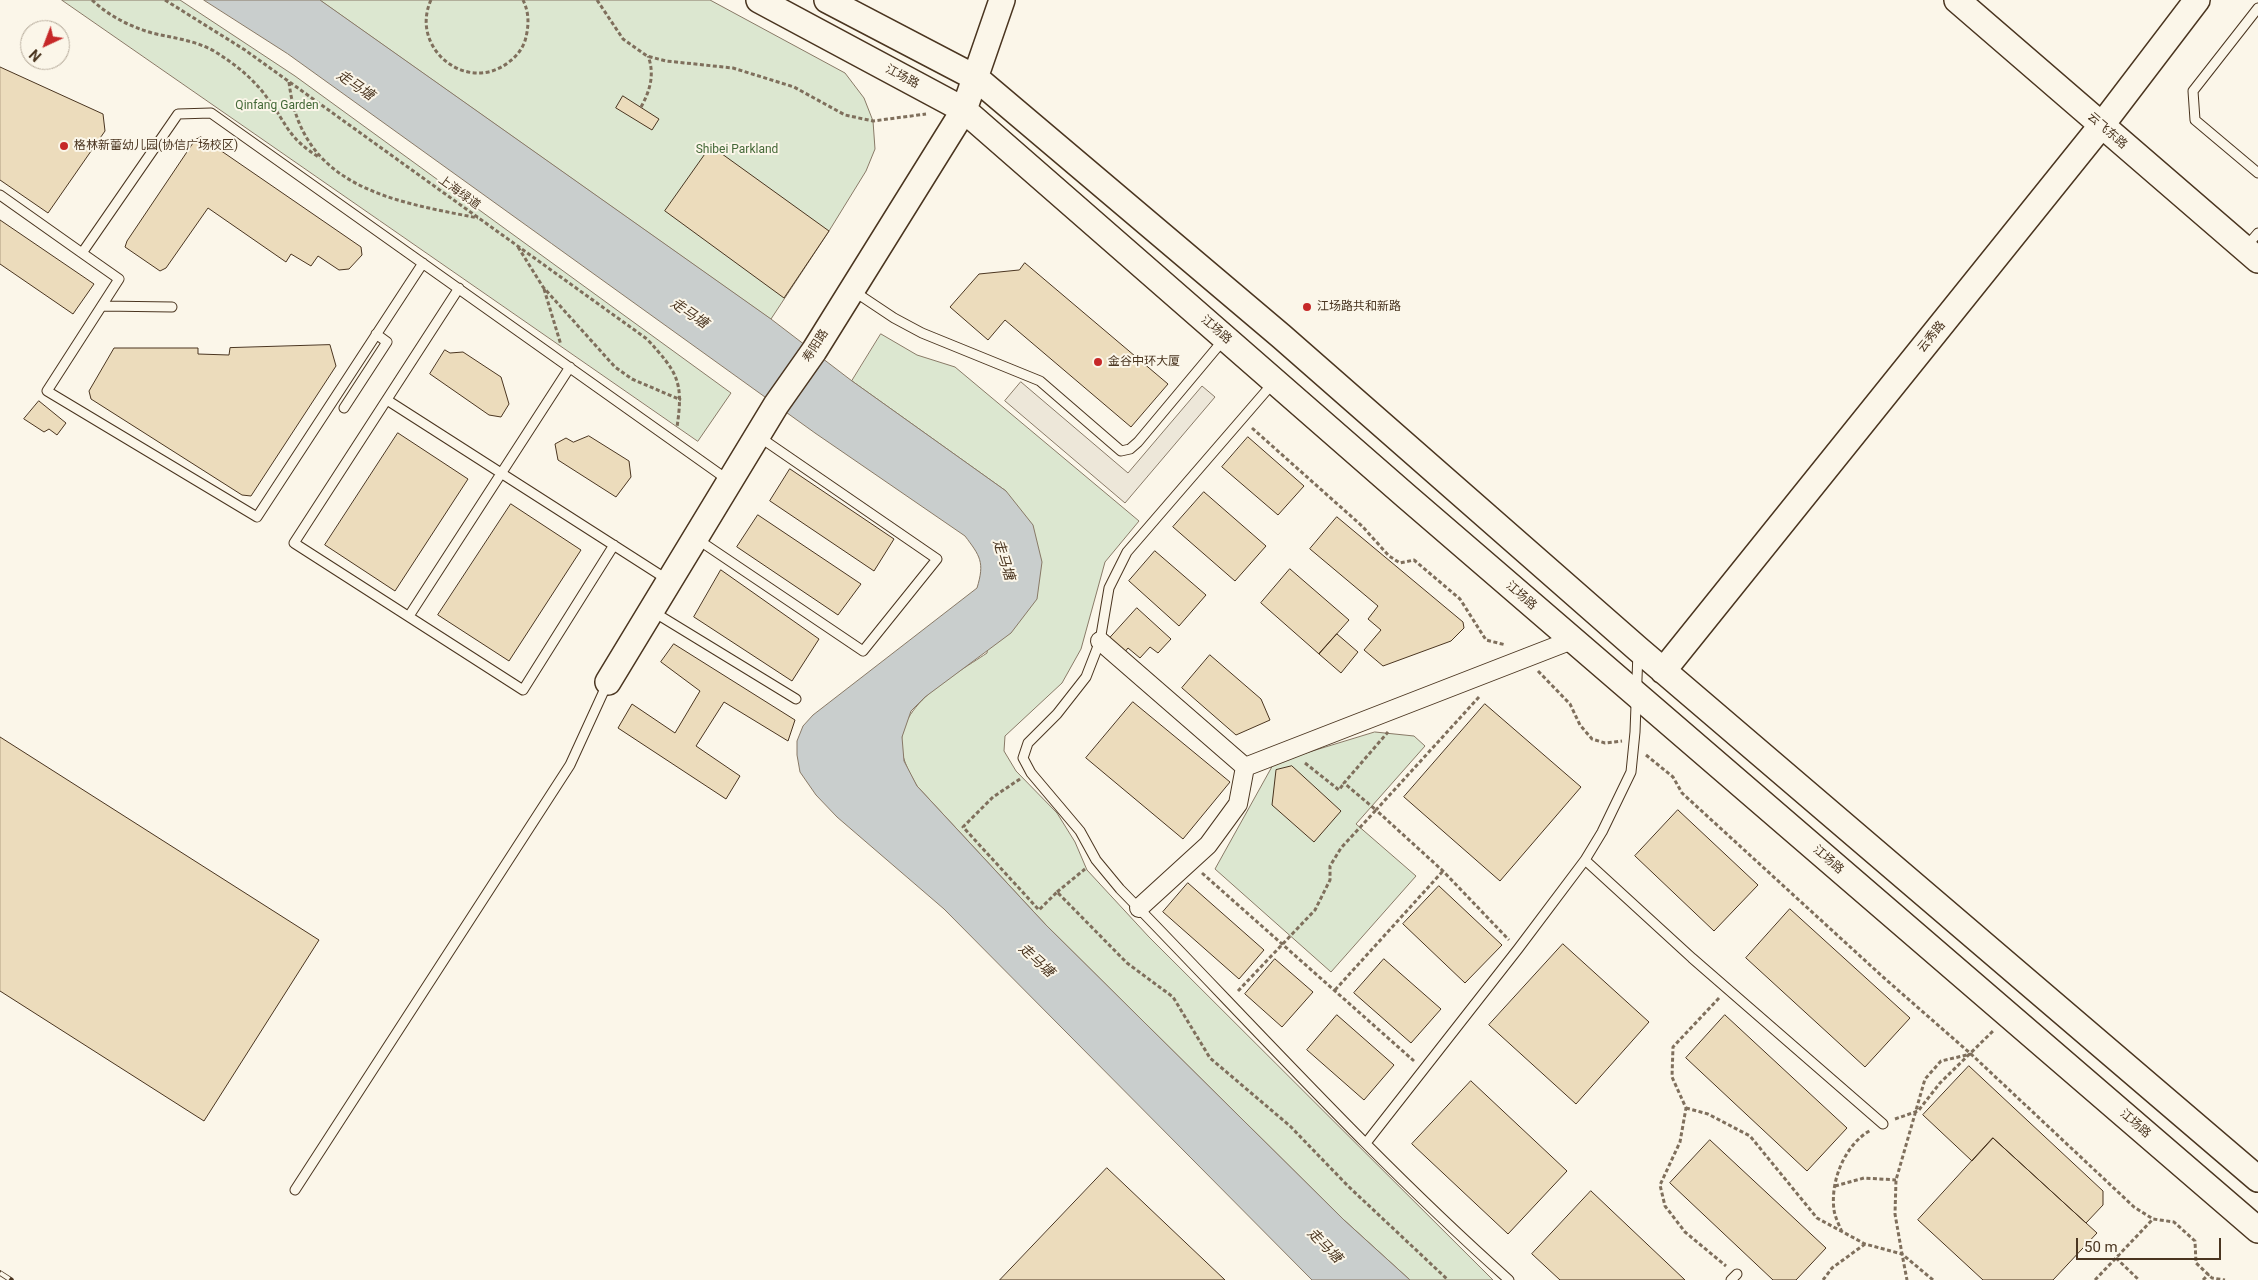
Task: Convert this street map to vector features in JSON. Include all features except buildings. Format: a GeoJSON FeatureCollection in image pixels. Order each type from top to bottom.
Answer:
{"type":"FeatureCollection","features":[{"type":"Feature","properties":{"kind":"main road","name":"江场路"},"geometry":{"type":"LineString","coordinates":[[758,0],[964,110],[1572,640],[2258,1230]]}},
{"type":"Feature","properties":{"kind":"main road"},"geometry":{"type":"LineString","coordinates":[[827,0],[976,78],[1281,336],[1663,671],[2258,1180]]}},
{"type":"Feature","properties":{"kind":"main road","name":"寿阳路"},"geometry":{"type":"LineString","coordinates":[[608,682],[776,405],[814,351],[964,110],[1002,0]]}},
{"type":"Feature","properties":{"kind":"main road","name":"云飞东路"},"geometry":{"type":"LineString","coordinates":[[1957,0],[2101,126],[2254,247]]}},
{"type":"Feature","properties":{"kind":"main road","name":"云秀路"},"geometry":{"type":"LineString","coordinates":[[1663,671],[2101,126],[2197,0]]}},
{"type":"Feature","properties":{"kind":"street"},"geometry":{"type":"LineString","coordinates":[[1100,640],[1245,767]]}},
{"type":"Feature","properties":{"kind":"street"},"geometry":{"type":"LineString","coordinates":[[1245,767],[1572,640]]}},
{"type":"Feature","properties":{"kind":"street"},"geometry":{"type":"LineString","coordinates":[[1139,908],[1208,845],[1238,804],[1245,767]]}},
{"type":"Feature","properties":{"kind":"lane"},"geometry":{"type":"LineString","coordinates":[[2258,8],[2194,91],[2195,120],[2258,173]]}},
{"type":"Feature","properties":{"kind":"lane"},"geometry":{"type":"LineString","coordinates":[[82,253],[178,114],[211,113],[730,482]]}},
{"type":"Feature","properties":{"kind":"lane"},"geometry":{"type":"LineString","coordinates":[[0,195],[119,279],[47,391],[257,517],[422,263]]}},
{"type":"Feature","properties":{"kind":"lane"},"geometry":{"type":"LineString","coordinates":[[459,288],[294,543],[523,690],[614,544]]}},
{"type":"Feature","properties":{"kind":"lane"},"geometry":{"type":"LineString","coordinates":[[852,290],[894,318],[922,333],[974,356],[1040,381],[1120,451],[1130,449],[1138,442],[1225,338]]}},
{"type":"Feature","properties":{"kind":"lane"},"geometry":{"type":"LineString","coordinates":[[102,306],[172,308]]}},
{"type":"Feature","properties":{"kind":"lane"},"geometry":{"type":"LineString","coordinates":[[344,408],[387,342],[376,334]]}},
{"type":"Feature","properties":{"kind":"lane"},"geometry":{"type":"LineString","coordinates":[[409,616],[570,367]]}},
{"type":"Feature","properties":{"kind":"lane"},"geometry":{"type":"LineString","coordinates":[[1274,381],[1127,552],[1109,588],[1100,640],[1086,676],[1056,714],[1028,742],[1023,758],[1031,773],[1068,815],[1096,860],[1139,908],[1366,1143],[1463,1239],[1509,1280]]}},
{"type":"Feature","properties":{"kind":"lane"},"geometry":{"type":"LineString","coordinates":[[387,400],[670,581]]}},
{"type":"Feature","properties":{"kind":"lane"},"geometry":{"type":"LineString","coordinates":[[696,538],[863,651],[937,559],[758,436]]}},
{"type":"Feature","properties":{"kind":"lane"},"geometry":{"type":"LineString","coordinates":[[652,610],[796,700]]}},
{"type":"Feature","properties":{"kind":"lane"},"geometry":{"type":"LineString","coordinates":[[1366,1143],[1518,949],[1585,860],[1602,832],[1631,772],[1638,649]]}},
{"type":"Feature","properties":{"kind":"lane"},"geometry":{"type":"LineString","coordinates":[[294,1190],[570,765],[608,682]]}},
{"type":"Feature","properties":{"kind":"lane"},"geometry":{"type":"LineString","coordinates":[[1585,860],[1882,1124]]}},
{"type":"Feature","properties":{"kind":"path"},"geometry":{"type":"LineString","coordinates":[[92,0],[122,22],[151,32],[199,43],[229,61],[244,72],[269,99],[290,135],[302,147],[320,158],[348,181],[419,206],[481,219]]}},
{"type":"Feature","properties":{"kind":"path","name":"上海绿道"},"geometry":{"type":"LineString","coordinates":[[165,0],[245,50],[647,339],[673,368],[681,400],[675,442]]}},
{"type":"Feature","properties":{"kind":"path"},"geometry":{"type":"LineString","coordinates":[[431,0],[427,9],[426,25],[430,41],[438,55],[450,66],[467,73],[485,74],[502,68],[516,57],[525,42],[528,25],[526,7],[523,0]]}},
{"type":"Feature","properties":{"kind":"path"},"geometry":{"type":"LineString","coordinates":[[597,0],[623,39],[647,56],[666,61],[733,68],[794,88],[844,114],[873,121],[928,114]]}},
{"type":"Feature","properties":{"kind":"path"},"geometry":{"type":"LineString","coordinates":[[641,107],[648,96],[652,72],[647,56]]}},
{"type":"Feature","properties":{"kind":"path"},"geometry":{"type":"LineString","coordinates":[[289,82],[291,102],[297,119],[320,158]]}},
{"type":"Feature","properties":{"kind":"path"},"geometry":{"type":"LineString","coordinates":[[516,245],[543,287],[615,367],[632,379],[681,400]]}},
{"type":"Feature","properties":{"kind":"path"},"geometry":{"type":"LineString","coordinates":[[543,287],[561,341],[561,361]]}},
{"type":"Feature","properties":{"kind":"path"},"geometry":{"type":"LineString","coordinates":[[1242,418],[1362,526],[1389,556],[1400,563],[1414,560],[1435,576],[1460,599],[1486,640],[1508,645],[1525,658],[1570,704],[1580,725],[1592,739],[1605,742],[1624,741],[1673,777],[1682,793],[1883,978],[1971,1054],[2134,1207],[2153,1219],[2174,1222],[2195,1241],[2196,1263],[2212,1278],[2225,1280]]}},
{"type":"Feature","properties":{"kind":"path"},"geometry":{"type":"LineString","coordinates":[[1229,1001],[1282,943],[1316,910],[1330,880],[1330,866],[1341,848],[1481,694]]}},
{"type":"Feature","properties":{"kind":"path"},"geometry":{"type":"LineString","coordinates":[[1288,750],[1339,790],[1388,731]]}},
{"type":"Feature","properties":{"kind":"path"},"geometry":{"type":"LineString","coordinates":[[1031,773],[993,796],[963,827],[1039,910],[1057,892],[1096,860]]}},
{"type":"Feature","properties":{"kind":"path"},"geometry":{"type":"LineString","coordinates":[[1344,782],[1443,871],[1518,949]]}},
{"type":"Feature","properties":{"kind":"path"},"geometry":{"type":"LineString","coordinates":[[1189,862],[1424,1070]]}},
{"type":"Feature","properties":{"kind":"path"},"geometry":{"type":"LineString","coordinates":[[1335,990],[1443,871]]}},
{"type":"Feature","properties":{"kind":"path"},"geometry":{"type":"LineString","coordinates":[[1057,892],[1127,963],[1172,997],[1210,1058],[1290,1126],[1348,1186],[1448,1280]]}},
{"type":"Feature","properties":{"kind":"path"},"geometry":{"type":"LineString","coordinates":[[1728,989],[1673,1047],[1672,1077],[1686,1108],[1680,1142],[1660,1185],[1664,1206],[1685,1232],[1734,1277]]}},
{"type":"Feature","properties":{"kind":"path"},"geometry":{"type":"LineString","coordinates":[[1842,1232],[1834,1210],[1835,1186],[1844,1159],[1862,1135],[1882,1124],[1918,1111],[1940,1084],[2008,1015]]}},
{"type":"Feature","properties":{"kind":"path"},"geometry":{"type":"LineString","coordinates":[[1907,1280],[1895,1214],[1896,1180],[1918,1111],[1925,1080],[1941,1061],[1971,1054]]}},
{"type":"Feature","properties":{"kind":"path"},"geometry":{"type":"LineString","coordinates":[[1686,1108],[1708,1114],[1750,1136],[1817,1218],[1865,1244],[1902,1254],[1933,1280]]}},
{"type":"Feature","properties":{"kind":"path"},"geometry":{"type":"LineString","coordinates":[[1835,1186],[1864,1178],[1896,1180]]}},
{"type":"Feature","properties":{"kind":"path"},"geometry":{"type":"LineString","coordinates":[[2095,1280],[2153,1219]]}},
{"type":"Feature","properties":{"kind":"path"},"geometry":{"type":"LineString","coordinates":[[1822,1280],[1832,1268],[1865,1244]]}},
{"type":"Feature","properties":{"kind":"path"},"geometry":{"type":"LineString","coordinates":[[2116,1258],[2138,1280]]}},
{"type":"Feature","properties":{"kind":"path"},"geometry":{"type":"LineString","coordinates":[[2203,1280],[2209,1274]]}},
{"type":"Feature","properties":{"kind":"green space","name":"Qinfang Garden"},"geometry":{"type":"Polygon","coordinates":[[[62,0],[180,0],[295,76],[731,393],[698,441],[62,0]]]}},
{"type":"Feature","properties":{"kind":"green space","name":"Shibei Parkland"},"geometry":{"type":"Polygon","coordinates":[[[320,0],[710,0],[845,73],[864,98],[873,121],[875,149],[866,171],[771,319],[320,0]]]}},
{"type":"Feature","properties":{"kind":"green space"},"geometry":{"type":"Polygon","coordinates":[[[881,334],[917,355],[955,367],[1139,521],[1105,562],[1081,649],[1062,683],[1005,736],[1004,751],[1016,771],[1057,813],[1075,842],[1087,870],[1149,937],[1493,1280],[1410,1280],[1344,1220],[1046,925],[917,786],[905,762],[901,743],[904,726],[913,711],[925,697],[940,684],[987,653],[1006,491],[852,381],[881,334]]]}},
{"type":"Feature","properties":{"kind":"green space"},"geometry":{"type":"Polygon","coordinates":[[[1375,732],[1414,736],[1425,746],[1356,824],[1416,876],[1331,972],[1215,869],[1274,763],[1375,732]]]}},
{"type":"Feature","properties":{"kind":"shaded area"},"geometry":{"type":"Polygon","coordinates":[[[1021,382],[1128,473],[1202,386],[1215,397],[1125,503],[1005,401],[1021,382]]]}},
{"type":"Feature","properties":{"kind":"water","name":"走马塘"},"geometry":{"type":"Polygon","coordinates":[[[204,0],[320,0],[771,319],[852,381],[1006,491],[1033,525],[1042,562],[1037,599],[1011,633],[925,697],[911,711],[902,737],[904,761],[917,786],[1046,925],[1344,1220],[1410,1280],[1312,1280],[944,909],[837,817],[816,795],[800,772],[797,741],[803,726],[813,715],[977,588],[981,572],[980,560],[965,536],[815,433],[288,54],[204,0]]]}},
{"type":"Feature","properties":{"kind":"railway"},"geometry":{"type":"LineString","coordinates":[[0,1273],[11,1280]]}},
{"type":"Feature","properties":{"kind":"place","name":"格林新蕾幼儿园(协信广场校区)"},"geometry":{"type":"Point","coordinates":[64,146]}},
{"type":"Feature","properties":{"kind":"place","name":"江场路共和新路"},"geometry":{"type":"Point","coordinates":[1307,307]}},
{"type":"Feature","properties":{"kind":"place","name":"金谷中环大厦"},"geometry":{"type":"Point","coordinates":[1098,362]}}]}
